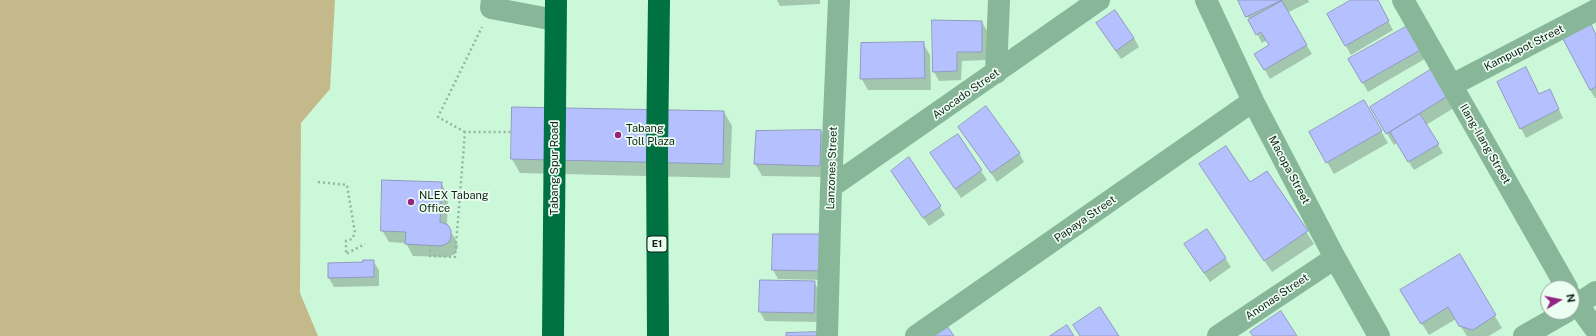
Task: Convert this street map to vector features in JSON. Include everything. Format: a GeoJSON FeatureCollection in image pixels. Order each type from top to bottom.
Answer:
{"type":"FeatureCollection","features":[{"type":"Feature","properties":{"kind":"highway","name":"E1"},"geometry":{"type":"LineString","coordinates":[[658,336],[657,152],[659,0]]}},
{"type":"Feature","properties":{"kind":"highway","name":"Tabang Spur Road"},"geometry":{"type":"LineString","coordinates":[[553,336],[556,10]]}},
{"type":"Feature","properties":{"kind":"street","name":"Lanzones Street"},"geometry":{"type":"LineString","coordinates":[[827,336],[831,187],[839,0]]}},
{"type":"Feature","properties":{"kind":"street"},"geometry":{"type":"LineString","coordinates":[[996,73],[999,0]]}},
{"type":"Feature","properties":{"kind":"street","name":"Avocado Street"},"geometry":{"type":"LineString","coordinates":[[831,187],[1099,0]]}},
{"type":"Feature","properties":{"kind":"street","name":"Macopa Street"},"geometry":{"type":"LineString","coordinates":[[1206,0],[1253,101],[1335,258],[1379,336]]}},
{"type":"Feature","properties":{"kind":"street","name":"Ilang-Ilang Street"},"geometry":{"type":"LineString","coordinates":[[1403,0],[1452,85],[1559,280]]}},
{"type":"Feature","properties":{"kind":"street"},"geometry":{"type":"LineString","coordinates":[[492,4],[556,10]]}},
{"type":"Feature","properties":{"kind":"street","name":"Kampupot Street"},"geometry":{"type":"LineString","coordinates":[[1452,85],[1594,15]]}},
{"type":"Feature","properties":{"kind":"street","name":"Papaya Street"},"geometry":{"type":"LineString","coordinates":[[916,336],[1253,101]]}},
{"type":"Feature","properties":{"kind":"street","name":"Anonas Street"},"geometry":{"type":"LineString","coordinates":[[1218,336],[1335,258]]}},
{"type":"Feature","properties":{"kind":"street"},"geometry":{"type":"LineString","coordinates":[[1580,298],[1596,292]]}},
{"type":"Feature","properties":{"kind":"street","name":"Ilang-Ilang Street"},"geometry":{"type":"LineString","coordinates":[[1580,312],[1596,330]]}},
{"type":"Feature","properties":{"kind":"street"},"geometry":{"type":"LineString","coordinates":[[1524,336],[1546,320]]}},
{"type":"Feature","properties":{"kind":"path"},"geometry":{"type":"LineString","coordinates":[[492,4],[438,117],[465,132],[512,132]]}},
{"type":"Feature","properties":{"kind":"path"},"geometry":{"type":"LineString","coordinates":[[430,245],[430,256],[455,257],[465,132]]}},
{"type":"Feature","properties":{"kind":"path"},"geometry":{"type":"LineString","coordinates":[[318,182],[347,184],[355,232],[352,239],[346,241],[346,254],[365,244]]}},
{"type":"Feature","properties":{"kind":"shaded area"},"geometry":{"type":"Polygon","coordinates":[[[0,0],[335,0],[330,89],[301,123],[300,293],[318,336],[0,336],[0,0]]]}},
{"type":"Feature","properties":{"kind":"building"},"geometry":{"type":"Polygon","coordinates":[[[1238,0],[1282,0],[1246,17],[1238,0]]]}},
{"type":"Feature","properties":{"kind":"building"},"geometry":{"type":"Polygon","coordinates":[[[1351,0],[1378,0],[1389,21],[1345,46],[1327,14],[1351,0]]]}},
{"type":"Feature","properties":{"kind":"building"},"geometry":{"type":"Polygon","coordinates":[[[1282,1],[1307,45],[1264,70],[1254,54],[1269,45],[1261,32],[1256,35],[1248,20],[1282,1]]]}},
{"type":"Feature","properties":{"kind":"building"},"geometry":{"type":"Polygon","coordinates":[[[1115,10],[1134,38],[1116,51],[1096,23],[1115,10]]]}},
{"type":"Feature","properties":{"kind":"building"},"geometry":{"type":"Polygon","coordinates":[[[932,20],[982,21],[982,52],[957,52],[957,71],[933,72],[932,20]]]}},
{"type":"Feature","properties":{"kind":"building"},"geometry":{"type":"Polygon","coordinates":[[[1411,24],[1424,48],[1362,83],[1348,59],[1411,24]]]}},
{"type":"Feature","properties":{"kind":"building"},"geometry":{"type":"Polygon","coordinates":[[[1591,24],[1596,35],[1596,87],[1590,90],[1563,39],[1591,24]]]}},
{"type":"Feature","properties":{"kind":"building"},"geometry":{"type":"Polygon","coordinates":[[[924,42],[925,78],[860,79],[861,43],[924,42]]]}},
{"type":"Feature","properties":{"kind":"building"},"geometry":{"type":"Polygon","coordinates":[[[1435,67],[1451,94],[1386,134],[1370,107],[1435,67]]]}},
{"type":"Feature","properties":{"kind":"building"},"geometry":{"type":"Polygon","coordinates":[[[1526,67],[1539,94],[1550,89],[1559,109],[1520,129],[1497,82],[1526,67]]]}},
{"type":"Feature","properties":{"kind":"building"},"geometry":{"type":"Polygon","coordinates":[[[1364,100],[1382,131],[1326,163],[1309,132],[1364,100]]]}},
{"type":"Feature","properties":{"kind":"building"},"geometry":{"type":"Polygon","coordinates":[[[986,106],[1020,153],[991,173],[958,127],[986,106]]]}},
{"type":"Feature","properties":{"kind":"building","name":"Tabang Toll Plaza"},"geometry":{"type":"Polygon","coordinates":[[[512,107],[724,111],[723,164],[511,159],[512,107]]]}},
{"type":"Feature","properties":{"kind":"building"},"geometry":{"type":"Polygon","coordinates":[[[1420,114],[1439,144],[1408,162],[1390,132],[1420,114]]]}},
{"type":"Feature","properties":{"kind":"building"},"geometry":{"type":"Polygon","coordinates":[[[821,130],[820,166],[754,164],[756,131],[821,130]]]}},
{"type":"Feature","properties":{"kind":"building"},"geometry":{"type":"Polygon","coordinates":[[[958,134],[982,170],[955,189],[930,153],[958,134]]]}},
{"type":"Feature","properties":{"kind":"building"},"geometry":{"type":"Polygon","coordinates":[[[1226,146],[1250,182],[1267,171],[1308,231],[1264,261],[1199,164],[1226,146]]]}},
{"type":"Feature","properties":{"kind":"building"},"geometry":{"type":"Polygon","coordinates":[[[909,157],[941,206],[923,218],[891,171],[909,157]]]}},
{"type":"Feature","properties":{"kind":"building","name":"NLEX Tabang Office"},"geometry":{"type":"Polygon","coordinates":[[[382,180],[442,182],[440,222],[448,225],[451,230],[451,238],[448,243],[441,246],[405,244],[406,232],[381,231],[382,180]]]}},
{"type":"Feature","properties":{"kind":"building"},"geometry":{"type":"Polygon","coordinates":[[[1207,229],[1226,258],[1204,273],[1184,244],[1207,229]]]}},
{"type":"Feature","properties":{"kind":"building"},"geometry":{"type":"Polygon","coordinates":[[[773,234],[821,234],[821,271],[772,270],[773,234]]]}},
{"type":"Feature","properties":{"kind":"building"},"geometry":{"type":"Polygon","coordinates":[[[1460,254],[1496,315],[1473,330],[1459,326],[1448,307],[1421,324],[1400,290],[1460,254]]]}},
{"type":"Feature","properties":{"kind":"building"},"geometry":{"type":"Polygon","coordinates":[[[363,260],[374,260],[374,277],[328,278],[328,263],[363,262],[363,260]]]}},
{"type":"Feature","properties":{"kind":"building"},"geometry":{"type":"Polygon","coordinates":[[[760,280],[815,281],[814,313],[759,312],[760,280]]]}},
{"type":"Feature","properties":{"kind":"building"},"geometry":{"type":"Polygon","coordinates":[[[1100,307],[1119,336],[1080,336],[1073,325],[1100,307]]]}},
{"type":"Feature","properties":{"kind":"building"},"geometry":{"type":"Polygon","coordinates":[[[1281,311],[1297,336],[1253,336],[1250,332],[1281,311]]]}},
{"type":"Feature","properties":{"kind":"building"},"geometry":{"type":"Polygon","coordinates":[[[1067,325],[1074,336],[1050,336],[1067,325]]]}},
{"type":"Feature","properties":{"kind":"building"},"geometry":{"type":"Polygon","coordinates":[[[947,326],[954,336],[933,336],[947,326]]]}},
{"type":"Feature","properties":{"kind":"building"},"geometry":{"type":"Polygon","coordinates":[[[820,332],[819,336],[786,336],[786,333],[820,332]]]}},
{"type":"Feature","properties":{"kind":"place","name":"Tabang Toll Plaza"},"geometry":{"type":"Point","coordinates":[618,135]}},
{"type":"Feature","properties":{"kind":"place","name":"NLEX Tabang Office"},"geometry":{"type":"Point","coordinates":[411,202]}}]}
